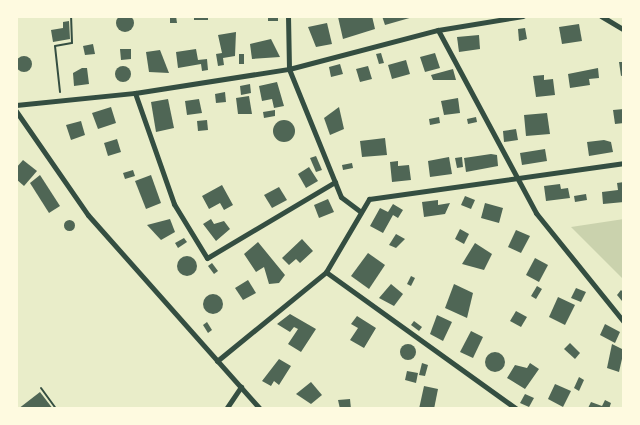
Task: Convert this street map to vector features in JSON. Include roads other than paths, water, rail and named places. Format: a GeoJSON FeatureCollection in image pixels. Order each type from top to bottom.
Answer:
{"type":"FeatureCollection","features":[{"type":"Feature","properties":{"kind":"street"},"geometry":{"type":"LineString","coordinates":[[288,16],[289,69],[342,197],[361,212]]}},
{"type":"Feature","properties":{"kind":"street"},"geometry":{"type":"LineString","coordinates":[[16,105],[135,93],[289,69],[438,30],[523,16]]}},
{"type":"Feature","properties":{"kind":"street"},"geometry":{"type":"LineString","coordinates":[[601,16],[624,30]]}},
{"type":"Feature","properties":{"kind":"street"},"geometry":{"type":"LineString","coordinates":[[438,30],[515,180],[536,213],[624,322]]}},
{"type":"Feature","properties":{"kind":"street"},"geometry":{"type":"LineString","coordinates":[[135,93],[174,204],[207,258],[335,182]]}},
{"type":"Feature","properties":{"kind":"street"},"geometry":{"type":"LineString","coordinates":[[16,111],[88,215],[260,409]]}},
{"type":"Feature","properties":{"kind":"street"},"geometry":{"type":"LineString","coordinates":[[217,361],[326,272],[369,199],[515,180],[624,163]]}},
{"type":"Feature","properties":{"kind":"street"},"geometry":{"type":"LineString","coordinates":[[326,272],[517,409]]}},
{"type":"Feature","properties":{"kind":"street"},"geometry":{"type":"LineString","coordinates":[[226,409],[241,387]]}}]}
